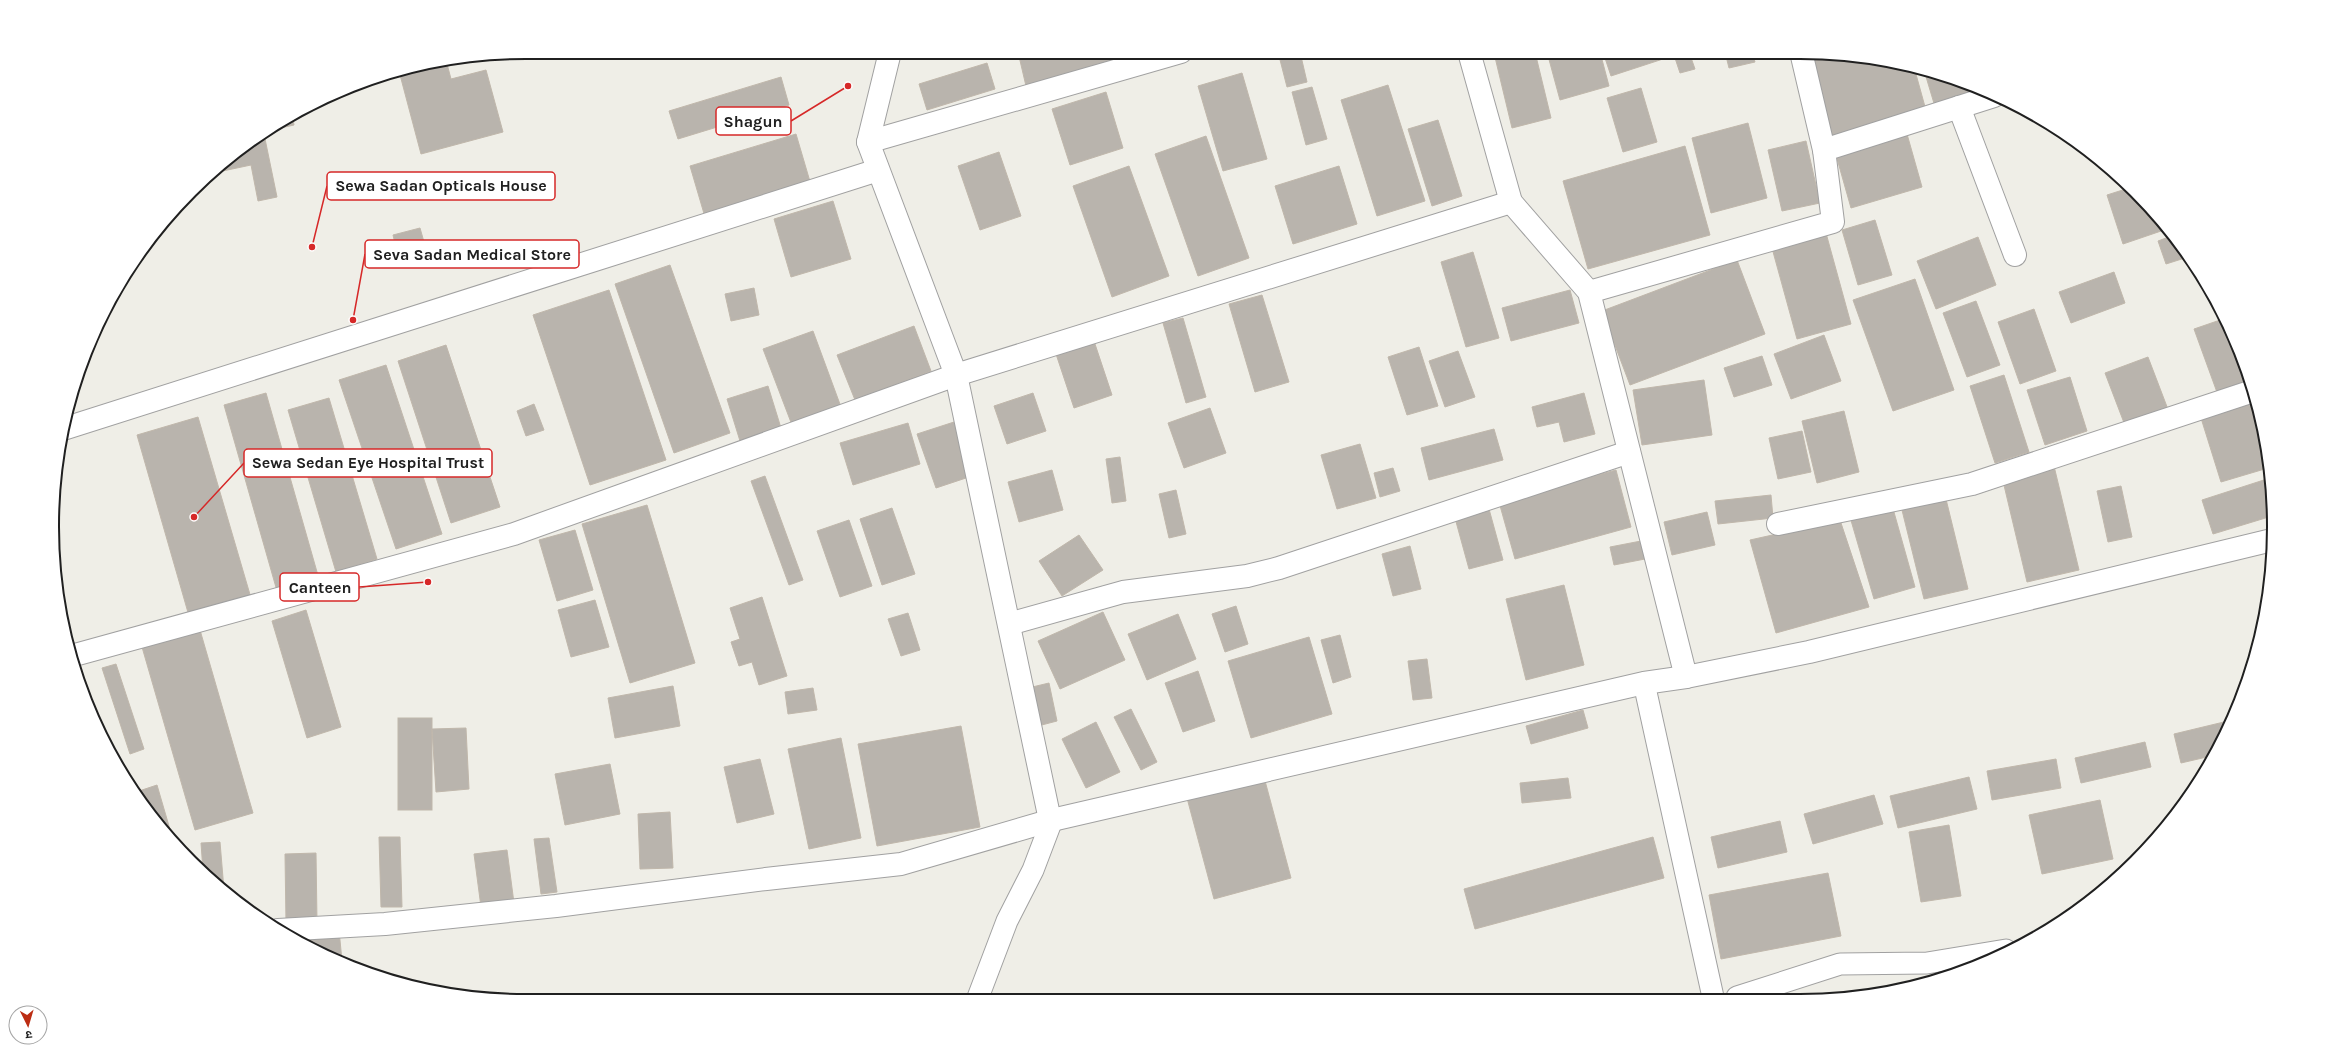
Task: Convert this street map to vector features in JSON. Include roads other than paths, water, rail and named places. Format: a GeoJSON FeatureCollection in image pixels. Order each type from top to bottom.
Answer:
{"type":"FeatureCollection","features":[{"type":"Feature","properties":{"kind":"street"},"geometry":{"type":"LineString","coordinates":[[888,59],[868,142],[956,375],[1051,820]]}},
{"type":"Feature","properties":{"kind":"street"},"geometry":{"type":"LineString","coordinates":[[868,142],[1157,59]]}},
{"type":"Feature","properties":{"kind":"street"},"geometry":{"type":"LineString","coordinates":[[1470,59],[1511,202],[1589,292],[1686,677]]}},
{"type":"Feature","properties":{"kind":"street"},"geometry":{"type":"LineString","coordinates":[[1589,292],[1832,222],[1824,150],[1803,59]]}},
{"type":"Feature","properties":{"kind":"street"},"geometry":{"type":"LineString","coordinates":[[1824,150],[1986,98]]}},
{"type":"Feature","properties":{"kind":"street"},"geometry":{"type":"LineString","coordinates":[[1959,107],[2015,255]]}},
{"type":"Feature","properties":{"kind":"street"},"geometry":{"type":"LineString","coordinates":[[70,427],[878,170]]}},
{"type":"Feature","properties":{"kind":"street"},"geometry":{"type":"LineString","coordinates":[[77,654],[514,534],[956,375],[1511,202]]}},
{"type":"Feature","properties":{"kind":"street"},"geometry":{"type":"LineString","coordinates":[[1778,524],[1972,484],[2247,393]]}},
{"type":"Feature","properties":{"kind":"street"},"geometry":{"type":"LineString","coordinates":[[1009,624],[1123,592],[1247,576],[1279,568],[1629,452]]}},
{"type":"Feature","properties":{"kind":"street"},"geometry":{"type":"LineString","coordinates":[[290,929],[385,924],[502,912],[901,864],[1051,820],[1644,683],[1686,677],[1809,652],[2267,541]]}},
{"type":"Feature","properties":{"kind":"lane"},"geometry":{"type":"LineString","coordinates":[[1644,683],[1712,994]]}},
{"type":"Feature","properties":{"kind":"lane"},"geometry":{"type":"LineString","coordinates":[[979,994],[1007,921],[1033,870],[1051,820]]}},
{"type":"Feature","properties":{"kind":"lane"},"geometry":{"type":"LineString","coordinates":[[1746,994],[1840,964],[1927,963],[1991,952]]}},
{"type":"Feature","properties":{"kind":"place","name":"Shagun"},"geometry":{"type":"Point","coordinates":[848,86]}},
{"type":"Feature","properties":{"kind":"place","name":"Sewa Sadan Opticals House"},"geometry":{"type":"Point","coordinates":[312,247]}},
{"type":"Feature","properties":{"kind":"place","name":"Seva Sadan Medical Store"},"geometry":{"type":"Point","coordinates":[353,320]}},
{"type":"Feature","properties":{"kind":"place","name":"Sewa Sedan Eye Hospital Trust"},"geometry":{"type":"Point","coordinates":[194,517]}},
{"type":"Feature","properties":{"kind":"place","name":"Canteen"},"geometry":{"type":"Point","coordinates":[428,582]}}]}
